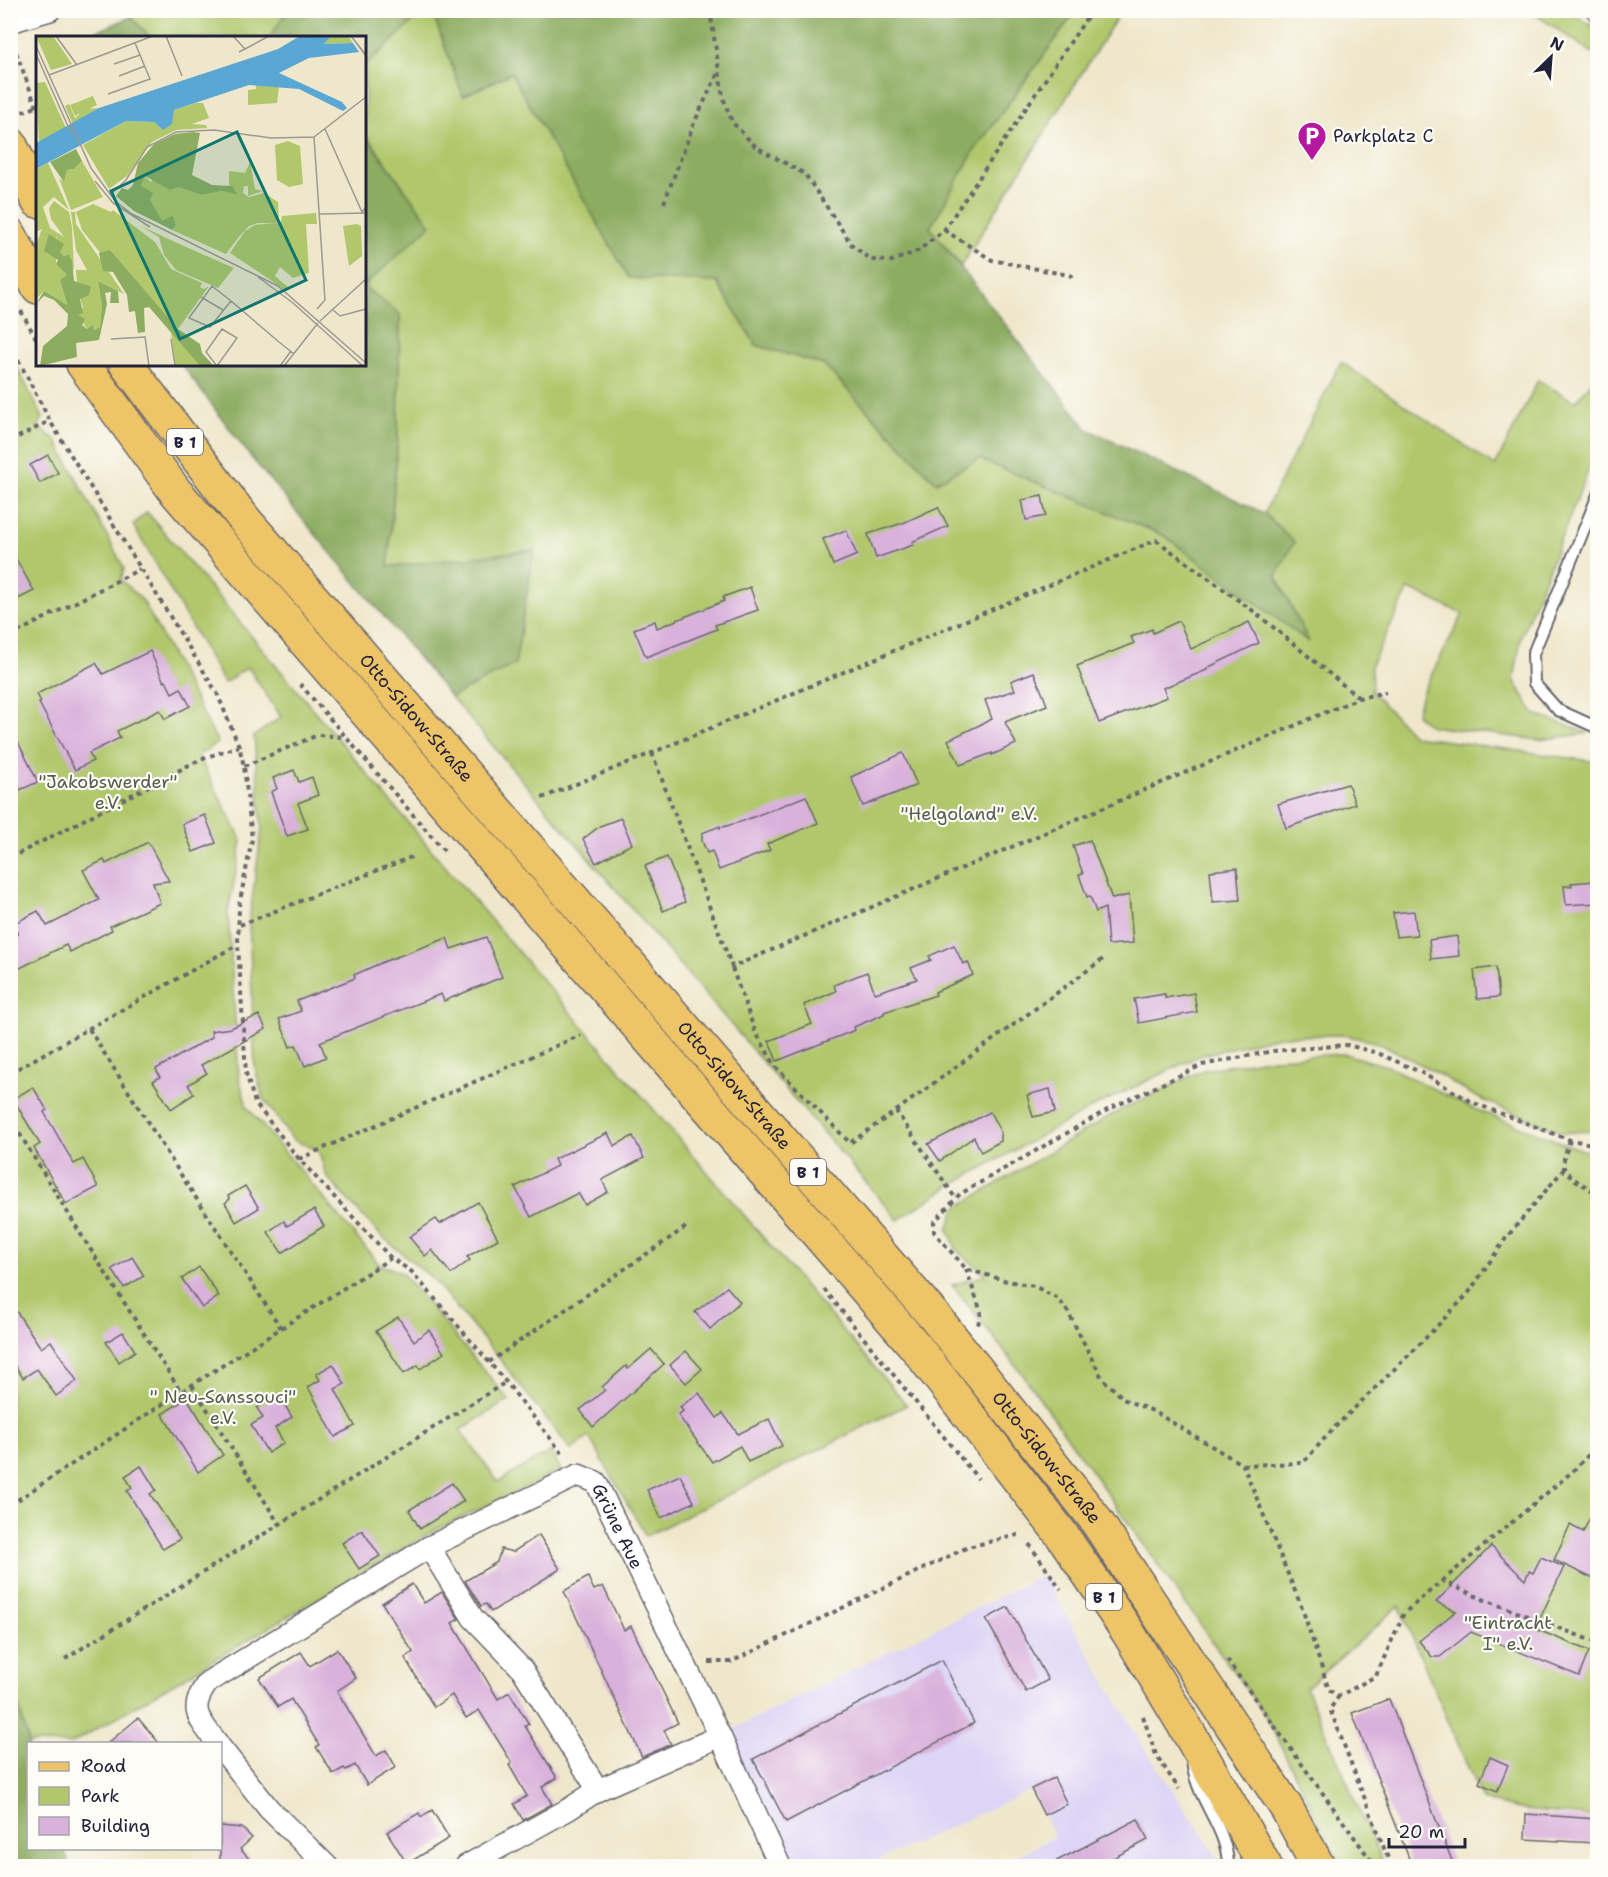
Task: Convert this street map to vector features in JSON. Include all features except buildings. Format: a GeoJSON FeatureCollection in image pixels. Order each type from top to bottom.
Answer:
{"type":"FeatureCollection","features":[{"type":"Feature","properties":{"kind":"main road"},"geometry":{"type":"LineString","coordinates":[[10,144],[36,197]]}},
{"type":"Feature","properties":{"kind":"main road"},"geometry":{"type":"LineString","coordinates":[[10,235],[27,294]]}},
{"type":"Feature","properties":{"kind":"main road","name":"Otto-Sidow-Straße"},"geometry":{"type":"LineString","coordinates":[[84,366],[175,491],[915,1346],[1062,1535],[1128,1632],[1265,1866]]}},
{"type":"Feature","properties":{"kind":"main road","name":"Otto-Sidow-Straße"},"geometry":{"type":"LineString","coordinates":[[128,366],[244,519],[939,1323],[1093,1516],[1286,1807],[1318,1866]]}},
{"type":"Feature","properties":{"kind":"street"},"geometry":{"type":"LineString","coordinates":[[10,22],[50,10]]}},
{"type":"Feature","properties":{"kind":"street","name":"Grüne Aue"},"geometry":{"type":"LineString","coordinates":[[217,1742],[195,1709],[198,1695],[208,1682],[429,1546],[587,1478],[720,1736],[780,1866]]}},
{"type":"Feature","properties":{"kind":"street"},"geometry":{"type":"LineString","coordinates":[[429,1546],[473,1618],[522,1669],[598,1790]]}},
{"type":"Feature","properties":{"kind":"street"},"geometry":{"type":"LineString","coordinates":[[466,1866],[569,1809],[598,1790],[720,1736]]}},
{"type":"Feature","properties":{"kind":"street","name":"Grüne Aue"},"geometry":{"type":"LineString","coordinates":[[222,1749],[269,1809],[327,1866]]}},
{"type":"Feature","properties":{"kind":"lane"},"geometry":{"type":"LineString","coordinates":[[1598,495],[1533,654],[1534,683],[1558,710],[1598,728]]}},
{"type":"Feature","properties":{"kind":"lane"},"geometry":{"type":"LineString","coordinates":[[1190,1735],[1193,1774],[1225,1841],[1228,1866]]}},
{"type":"Feature","properties":{"kind":"path"},"geometry":{"type":"LineString","coordinates":[[710,10],[723,97],[732,122],[756,147],[805,174],[852,245],[872,260],[892,261],[918,251],[944,230],[1092,10]]}},
{"type":"Feature","properties":{"kind":"path"},"geometry":{"type":"LineString","coordinates":[[10,37],[36,106]]}},
{"type":"Feature","properties":{"kind":"path"},"geometry":{"type":"LineString","coordinates":[[664,203],[694,123],[720,69]]}},
{"type":"Feature","properties":{"kind":"path"},"geometry":{"type":"LineString","coordinates":[[10,117],[36,109]]}},
{"type":"Feature","properties":{"kind":"path"},"geometry":{"type":"LineString","coordinates":[[944,230],[992,260],[1073,276]]}},
{"type":"Feature","properties":{"kind":"path"},"geometry":{"type":"LineString","coordinates":[[27,294],[36,333]]}},
{"type":"Feature","properties":{"kind":"path"},"geometry":{"type":"LineString","coordinates":[[10,344],[50,421],[217,693],[239,746],[244,766],[252,839],[239,906],[238,944],[246,1073],[255,1103],[299,1159],[390,1257],[412,1272],[587,1478]]}},
{"type":"Feature","properties":{"kind":"path"},"geometry":{"type":"LineString","coordinates":[[10,441],[50,421]]}},
{"type":"Feature","properties":{"kind":"path"},"geometry":{"type":"LineString","coordinates":[[542,798],[1156,540],[1257,613],[1359,698]]}},
{"type":"Feature","properties":{"kind":"path"},"geometry":{"type":"LineString","coordinates":[[10,636],[140,569]]}},
{"type":"Feature","properties":{"kind":"path"},"geometry":{"type":"LineString","coordinates":[[732,968],[1359,698],[1386,692]]}},
{"type":"Feature","properties":{"kind":"path"},"geometry":{"type":"LineString","coordinates":[[244,766],[318,735],[345,737],[447,854]]}},
{"type":"Feature","properties":{"kind":"path"},"geometry":{"type":"LineString","coordinates":[[10,858],[201,759],[239,746]]}},
{"type":"Feature","properties":{"kind":"path"},"geometry":{"type":"LineString","coordinates":[[652,753],[754,1031],[776,1067],[850,1143],[1103,959]]}},
{"type":"Feature","properties":{"kind":"path"},"geometry":{"type":"LineString","coordinates":[[240,925],[414,856]]}},
{"type":"Feature","properties":{"kind":"path"},"geometry":{"type":"LineString","coordinates":[[10,1073],[238,944]]}},
{"type":"Feature","properties":{"kind":"path"},"geometry":{"type":"LineString","coordinates":[[89,1029],[281,1328]]}},
{"type":"Feature","properties":{"kind":"path"},"geometry":{"type":"LineString","coordinates":[[299,1159],[581,1035]]}},
{"type":"Feature","properties":{"kind":"path"},"geometry":{"type":"LineString","coordinates":[[977,1326],[981,1312],[966,1269],[934,1232],[934,1222],[960,1194],[1109,1109],[1202,1065],[1273,1051],[1347,1045],[1378,1053],[1420,1072],[1474,1103],[1570,1140],[1598,1144]]}},
{"type":"Feature","properties":{"kind":"path"},"geometry":{"type":"LineString","coordinates":[[896,1111],[956,1199]]}},
{"type":"Feature","properties":{"kind":"path"},"geometry":{"type":"LineString","coordinates":[[10,1118],[181,1392]]}},
{"type":"Feature","properties":{"kind":"path"},"geometry":{"type":"LineString","coordinates":[[966,1269],[1034,1286],[1058,1299],[1068,1312],[1102,1378],[1125,1400],[1153,1411],[1243,1465],[1304,1463],[1331,1431],[1413,1352],[1468,1294],[1506,1238],[1564,1169],[1564,1158],[1570,1140]]}},
{"type":"Feature","properties":{"kind":"path"},"geometry":{"type":"LineString","coordinates":[[1564,1169],[1574,1179],[1598,1194]]}},
{"type":"Feature","properties":{"kind":"path"},"geometry":{"type":"LineString","coordinates":[[489,1362],[689,1225]]}},
{"type":"Feature","properties":{"kind":"path"},"geometry":{"type":"LineString","coordinates":[[10,1505],[390,1257]]}},
{"type":"Feature","properties":{"kind":"path"},"geometry":{"type":"LineString","coordinates":[[817,1281],[979,1480]]}},
{"type":"Feature","properties":{"kind":"path"},"geometry":{"type":"LineString","coordinates":[[65,1659],[506,1382]]}},
{"type":"Feature","properties":{"kind":"path"},"geometry":{"type":"LineString","coordinates":[[192,1385],[279,1524]]}},
{"type":"Feature","properties":{"kind":"path"},"geometry":{"type":"LineString","coordinates":[[1391,1866],[1330,1709],[1338,1696],[1376,1676],[1404,1613],[1573,1471],[1598,1445]]}},
{"type":"Feature","properties":{"kind":"path"},"geometry":{"type":"LineString","coordinates":[[1243,1465],[1302,1608],[1329,1690],[1338,1696]]}},
{"type":"Feature","properties":{"kind":"path"},"geometry":{"type":"LineString","coordinates":[[1015,1525],[1063,1593]]}},
{"type":"Feature","properties":{"kind":"path"},"geometry":{"type":"LineString","coordinates":[[685,1666],[693,1663],[731,1662],[968,1546],[1023,1534]]}},
{"type":"Feature","properties":{"kind":"path"},"geometry":{"type":"LineString","coordinates":[[1442,1581],[1598,1643]]}},
{"type":"Feature","properties":{"kind":"path"},"geometry":{"type":"LineString","coordinates":[[1141,1710],[1156,1755],[1180,1791]]}},
{"type":"Feature","properties":{"kind":"shaded area"},"geometry":{"type":"Polygon","coordinates":[[[1043,1575],[1142,1744],[1223,1866],[998,1866],[1054,1837],[1031,1790],[865,1866],[780,1866],[720,1736],[1043,1575]]]}},
{"type":"Feature","properties":{"kind":"green space"},"geometry":{"type":"Polygon","coordinates":[[[147,10],[287,11],[271,36],[149,36],[131,17],[147,10]]]}},
{"type":"Feature","properties":{"kind":"green space"},"geometry":{"type":"Polygon","coordinates":[[[287,10],[424,11],[366,65],[366,36],[271,36],[287,10]]]}},
{"type":"Feature","properties":{"kind":"green space","name":"\"Helgoland\" e.V."},"geometry":{"type":"Polygon","coordinates":[[[424,11],[432,11],[463,96],[511,73],[629,278],[717,282],[756,345],[824,365],[936,482],[979,459],[1163,535],[1308,641],[1276,575],[1294,542],[1264,513],[1341,362],[1495,466],[1538,380],[1575,402],[1597,376],[1597,449],[1521,637],[1514,680],[1534,714],[1589,733],[1539,740],[1430,726],[1416,715],[1423,691],[1463,614],[1409,589],[1371,665],[1372,692],[1414,736],[1597,762],[1597,1130],[1563,1133],[1476,1097],[1382,1044],[1345,1035],[1279,1036],[1199,1056],[1101,1103],[951,1185],[898,1220],[451,697],[515,664],[534,550],[388,567],[398,435],[400,314],[366,289],[366,283],[430,225],[366,134],[366,65],[424,11]]]}},
{"type":"Feature","properties":{"kind":"green space"},"geometry":{"type":"Polygon","coordinates":[[[432,11],[1076,11],[974,151],[930,228],[1087,429],[1264,513],[1294,542],[1276,576],[1309,642],[1163,535],[979,459],[936,482],[824,365],[756,345],[717,282],[629,278],[511,73],[463,96],[432,11]]]}},
{"type":"Feature","properties":{"kind":"green space"},"geometry":{"type":"Polygon","coordinates":[[[1076,11],[1121,11],[961,266],[930,228],[974,151],[1076,11]]]}},
{"type":"Feature","properties":{"kind":"green space"},"geometry":{"type":"Polygon","coordinates":[[[1530,11],[1569,11],[1597,29],[1597,56],[1530,11]]]}},
{"type":"Feature","properties":{"kind":"green space"},"geometry":{"type":"Polygon","coordinates":[[[131,17],[149,36],[85,36],[131,17]]]}},
{"type":"Feature","properties":{"kind":"green space"},"geometry":{"type":"Polygon","coordinates":[[[366,136],[431,225],[366,284],[366,136]]]}},
{"type":"Feature","properties":{"kind":"green space"},"geometry":{"type":"Polygon","coordinates":[[[366,289],[400,314],[398,435],[388,567],[534,550],[515,664],[451,697],[250,456],[183,366],[366,366],[366,289]]]}},
{"type":"Feature","properties":{"kind":"green space","name":"\" Neu-Sanssouci\" e.V."},"geometry":{"type":"Polygon","coordinates":[[[10,354],[43,418],[38,427],[56,440],[124,568],[121,580],[143,601],[218,743],[198,755],[242,841],[228,912],[239,1078],[247,1107],[379,1264],[402,1273],[509,1400],[460,1430],[498,1482],[551,1451],[561,1471],[433,1531],[74,1742],[29,1742],[10,1679],[10,354]]]}},
{"type":"Feature","properties":{"kind":"green space"},"geometry":{"type":"Polygon","coordinates":[[[147,512],[438,858],[907,1405],[646,1536],[589,1437],[571,1450],[432,1278],[381,1236],[327,1177],[318,1150],[293,1140],[263,1098],[255,1068],[249,921],[262,829],[254,736],[281,717],[248,667],[224,683],[133,525],[147,512]]]}},
{"type":"Feature","properties":{"kind":"green space","name":"\"Eintracht I\" e.V."},"geometry":{"type":"Polygon","coordinates":[[[1344,1054],[1387,1066],[1472,1108],[1582,1150],[1597,1152],[1597,1817],[1524,1810],[1482,1800],[1399,1606],[1306,1688],[1384,1866],[1341,1866],[1266,1717],[1021,1372],[952,1285],[986,1275],[957,1251],[948,1229],[956,1208],[1113,1114],[1203,1070],[1273,1058],[1344,1054]]]}},
{"type":"Feature","properties":{"kind":"green space"},"geometry":{"type":"Polygon","coordinates":[[[11,1679],[29,1742],[27,1850],[64,1850],[70,1866],[11,1866],[11,1679]]]}},
{"type":"Feature","properties":{"kind":"place","name":"Parkplatz C"},"geometry":{"type":"Point","coordinates":[1312,162]}},
{"type":"Feature","properties":{"kind":"park label","name":"\"Jakobswerder\" e.V."},"geometry":{"type":"Point","coordinates":[108,792]}}]}
